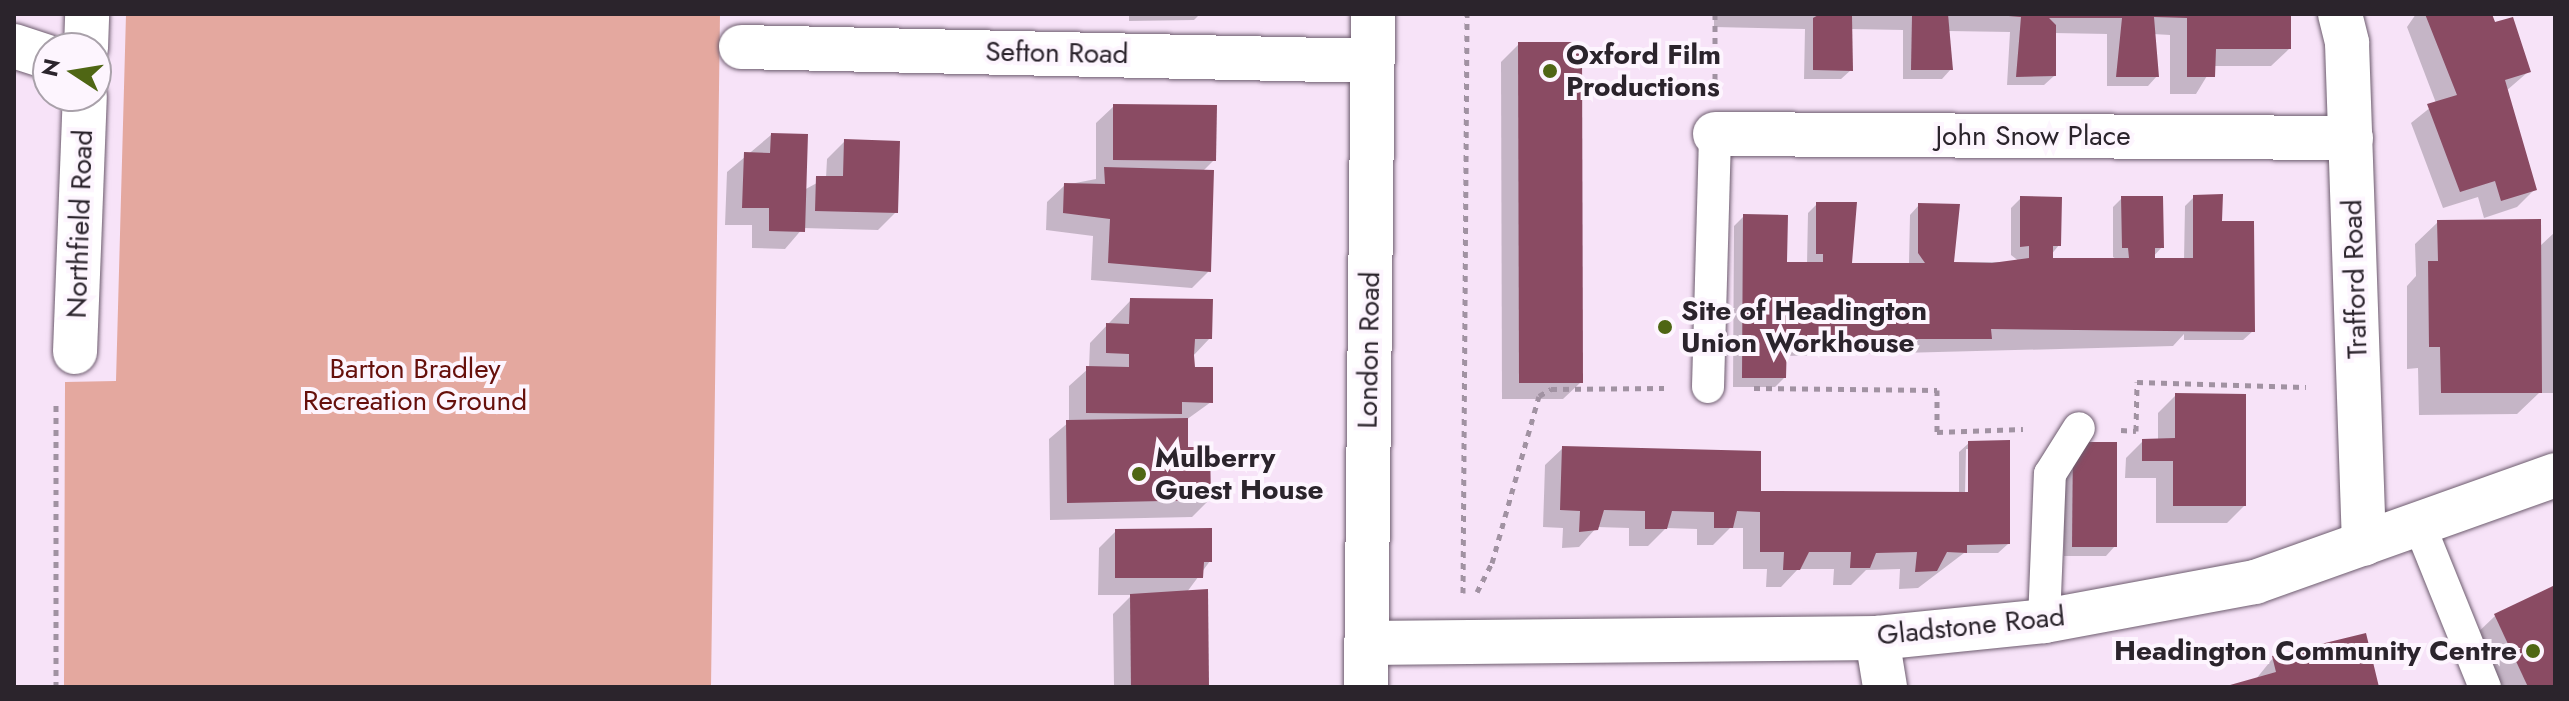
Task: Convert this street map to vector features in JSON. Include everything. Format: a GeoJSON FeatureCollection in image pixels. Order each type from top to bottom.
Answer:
{"type":"FeatureCollection","features":[{"type":"Feature","properties":{"kind":"street","name":"London Road"},"geometry":{"type":"LineString","coordinates":[[1366,687],[1373,14]]}},
{"type":"Feature","properties":{"kind":"street","name":"Trafford Road"},"geometry":{"type":"LineString","coordinates":[[2340,14],[2351,138],[2364,544]]}},
{"type":"Feature","properties":{"kind":"street","name":"Sefton Road"},"geometry":{"type":"LineString","coordinates":[[741,47],[1372,61]]}},
{"type":"Feature","properties":{"kind":"street","name":"Northfield Road"},"geometry":{"type":"LineString","coordinates":[[75,352],[84,112]]}},
{"type":"Feature","properties":{"kind":"street","name":"John Snow Place"},"geometry":{"type":"LineString","coordinates":[[1715,134],[2351,138]]}},
{"type":"Feature","properties":{"kind":"street","name":"Gladstone Road"},"geometry":{"type":"LineString","coordinates":[[1366,643],[1877,638],[2044,621],[2255,582],[2555,475]]}},
{"type":"Feature","properties":{"kind":"street"},"geometry":{"type":"LineString","coordinates":[[1877,638],[1885,687]]}},
{"type":"Feature","properties":{"kind":"lane"},"geometry":{"type":"LineString","coordinates":[[1708,387],[1715,134]]}},
{"type":"Feature","properties":{"kind":"lane"},"geometry":{"type":"LineString","coordinates":[[2044,621],[2050,474],[2079,428]]}},
{"type":"Feature","properties":{"kind":"lane"},"geometry":{"type":"LineString","coordinates":[[2419,524],[2485,687]]}},
{"type":"Feature","properties":{"kind":"path"},"geometry":{"type":"LineString","coordinates":[[1463,597],[1467,14]]}},
{"type":"Feature","properties":{"kind":"path"},"geometry":{"type":"LineString","coordinates":[[1715,14],[1715,134]]}},
{"type":"Feature","properties":{"kind":"path"},"geometry":{"type":"LineString","coordinates":[[56,687],[56,383],[75,352]]}},
{"type":"Feature","properties":{"kind":"path"},"geometry":{"type":"LineString","coordinates":[[1451,597],[1475,596],[1492,563],[1539,396],[1551,389],[1708,387],[1937,390],[1937,432],[2079,428],[2136,431],[2137,382],[2359,389]]}},
{"type":"Feature","properties":{"kind":"green space","name":"Barton Bradley Recreation Ground"},"geometry":{"type":"Polygon","coordinates":[[[126,14],[720,14],[711,687],[64,687],[65,382],[116,381],[126,14]]]}},
{"type":"Feature","properties":{"kind":"building"},"geometry":{"type":"Polygon","coordinates":[[[1820,14],[1852,16],[1853,71],[1813,70],[1813,18],[1820,14]]]}},
{"type":"Feature","properties":{"kind":"building"},"geometry":{"type":"Polygon","coordinates":[[[1948,14],[1953,70],[1911,70],[1912,16],[1948,14]]]}},
{"type":"Feature","properties":{"kind":"building"},"geometry":{"type":"Polygon","coordinates":[[[1983,14],[2291,14],[2291,49],[2216,49],[2215,77],[2187,77],[2187,18],[2154,17],[2159,77],[2116,77],[2122,18],[2049,18],[2056,25],[2056,76],[2016,77],[2021,17],[1983,14]]]}},
{"type":"Feature","properties":{"kind":"building"},"geometry":{"type":"Polygon","coordinates":[[[2425,14],[2492,14],[2495,22],[2513,17],[2531,72],[2505,80],[2537,190],[2501,201],[2495,181],[2460,192],[2427,104],[2457,95],[2425,14]]]}},
{"type":"Feature","properties":{"kind":"building"},"geometry":{"type":"Polygon","coordinates":[[[1518,42],[1582,42],[1583,383],[1519,383],[1518,42]]]}},
{"type":"Feature","properties":{"kind":"building"},"geometry":{"type":"Polygon","coordinates":[[[1113,104],[1217,105],[1216,161],[1113,160],[1113,104]]]}},
{"type":"Feature","properties":{"kind":"building"},"geometry":{"type":"Polygon","coordinates":[[[771,133],[808,134],[805,232],[769,231],[769,208],[742,208],[744,152],[770,153],[771,133]]]}},
{"type":"Feature","properties":{"kind":"building"},"geometry":{"type":"Polygon","coordinates":[[[844,139],[900,141],[898,213],[815,211],[816,176],[843,176],[844,139]]]}},
{"type":"Feature","properties":{"kind":"building"},"geometry":{"type":"Polygon","coordinates":[[[1104,167],[1214,170],[1211,272],[1108,263],[1110,219],[1063,213],[1064,183],[1105,184],[1104,167]]]}},
{"type":"Feature","properties":{"kind":"building"},"geometry":{"type":"Polygon","coordinates":[[[2223,194],[2222,221],[2254,221],[2255,332],[1991,329],[1992,339],[1787,339],[1786,378],[1742,378],[1743,214],[1788,215],[1787,262],[1823,262],[1823,254],[1816,254],[1816,202],[1857,202],[1852,263],[1925,263],[1918,253],[1918,203],[1960,204],[1954,262],[1992,263],[2029,258],[2029,246],[2020,247],[2020,196],[2062,197],[2061,246],[2053,246],[2053,258],[2129,258],[2128,248],[2122,248],[2121,196],[2163,196],[2164,248],[2155,248],[2155,258],[2193,258],[2193,195],[2223,194]]]}},
{"type":"Feature","properties":{"kind":"building"},"geometry":{"type":"Polygon","coordinates":[[[2541,219],[2542,393],[2441,393],[2440,347],[2429,347],[2428,261],[2438,261],[2437,220],[2541,219]]]}},
{"type":"Feature","properties":{"kind":"building"},"geometry":{"type":"Polygon","coordinates":[[[1130,298],[1213,299],[1212,339],[1195,339],[1194,355],[1195,367],[1213,367],[1213,403],[1182,402],[1182,414],[1086,413],[1086,366],[1129,367],[1129,354],[1106,353],[1106,323],[1129,324],[1130,298]]]}},
{"type":"Feature","properties":{"kind":"building"},"geometry":{"type":"Polygon","coordinates":[[[2175,393],[2246,394],[2246,506],[2173,506],[2173,461],[2142,461],[2142,439],[2175,438],[2175,393]]]}},
{"type":"Feature","properties":{"kind":"building","name":"Mulberry Guest House"},"geometry":{"type":"Polygon","coordinates":[[[1188,418],[1188,447],[1210,447],[1211,500],[1067,503],[1066,420],[1188,418]]]}},
{"type":"Feature","properties":{"kind":"building"},"geometry":{"type":"Polygon","coordinates":[[[2010,440],[2010,544],[1967,545],[1967,553],[1947,552],[1937,571],[1915,572],[1917,552],[1876,553],[1870,568],[1850,568],[1851,552],[1809,552],[1800,570],[1783,570],[1784,552],[1760,552],[1760,512],[1737,511],[1733,528],[1714,528],[1714,512],[1672,511],[1667,529],[1645,529],[1645,511],[1604,510],[1598,530],[1579,532],[1580,511],[1560,510],[1562,446],[1761,451],[1761,491],[1968,492],[1968,441],[2010,440]]]}},
{"type":"Feature","properties":{"kind":"building"},"geometry":{"type":"Polygon","coordinates":[[[2073,442],[2117,442],[2117,547],[2072,547],[2073,442]]]}},
{"type":"Feature","properties":{"kind":"building"},"geometry":{"type":"Polygon","coordinates":[[[1212,528],[1212,562],[1204,562],[1203,578],[1115,578],[1115,529],[1212,528]]]}},
{"type":"Feature","properties":{"kind":"building","name":"Headington Community Centre"},"geometry":{"type":"Polygon","coordinates":[[[2555,585],[2555,687],[2528,687],[2494,614],[2555,585]]]}},
{"type":"Feature","properties":{"kind":"building"},"geometry":{"type":"Polygon","coordinates":[[[1208,589],[1209,687],[1131,687],[1130,594],[1208,589]]]}},
{"type":"Feature","properties":{"kind":"building"},"geometry":{"type":"Polygon","coordinates":[[[2366,633],[2379,687],[2223,687],[2276,672],[2272,656],[2366,633]]]}},
{"type":"Feature","properties":{"kind":"place","name":"Oxford Film Productions"},"geometry":{"type":"Point","coordinates":[1550,71]}},
{"type":"Feature","properties":{"kind":"place","name":"Site of Headington Union Workhouse"},"geometry":{"type":"Point","coordinates":[1665,327]}},
{"type":"Feature","properties":{"kind":"place","name":"Mulberry Guest House"},"geometry":{"type":"Point","coordinates":[1139,474]}},
{"type":"Feature","properties":{"kind":"place","name":"Headington Community Centre"},"geometry":{"type":"Point","coordinates":[2533,651]}}]}
